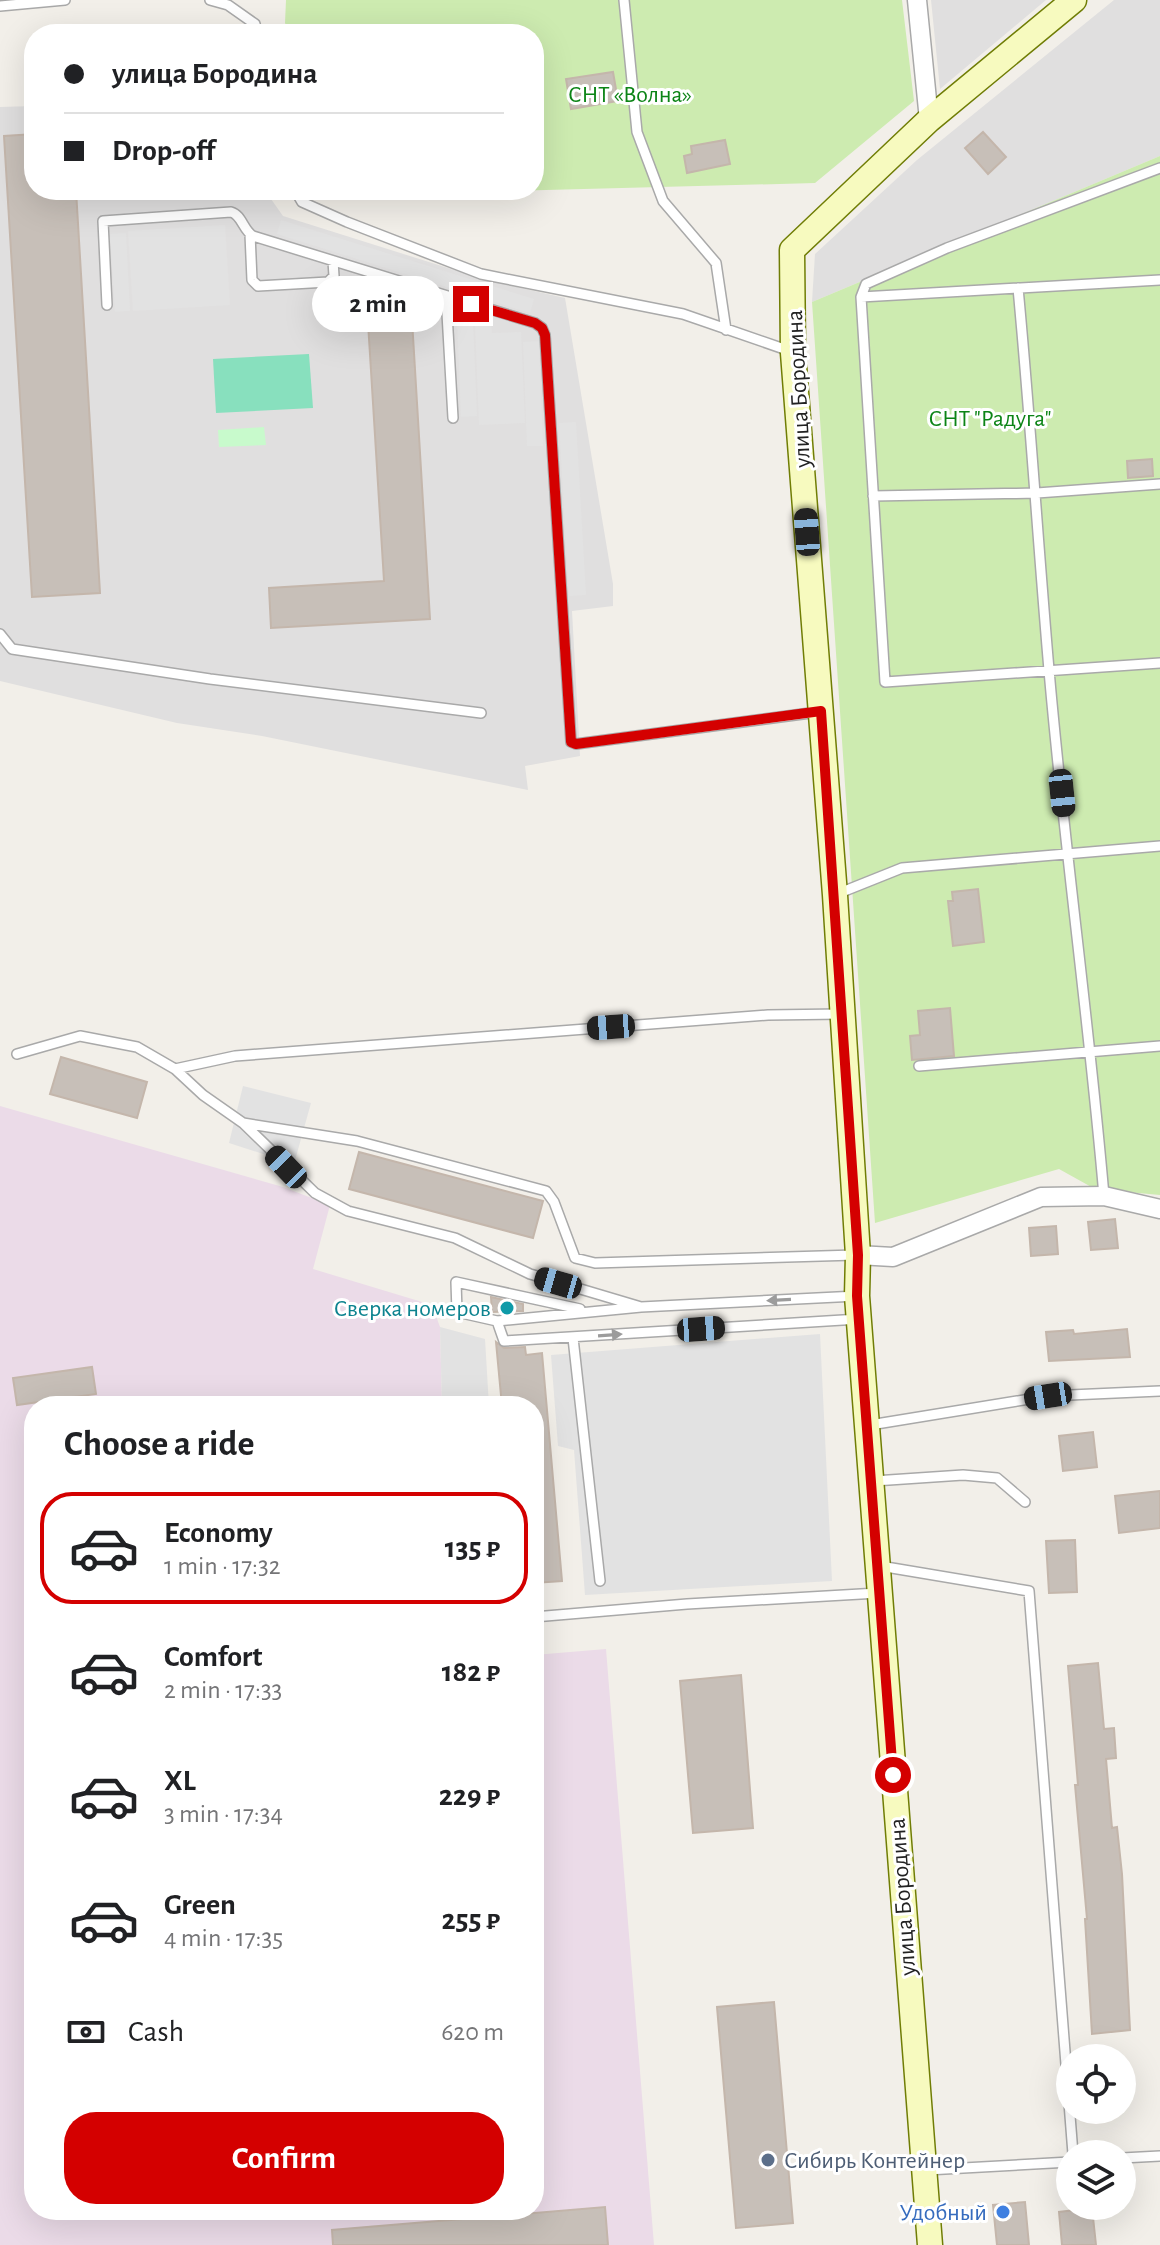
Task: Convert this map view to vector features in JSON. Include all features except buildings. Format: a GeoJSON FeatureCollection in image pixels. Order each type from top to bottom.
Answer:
{"type":"FeatureCollection","features":[{"type":"Feature","properties":{"kind":"main road","name":"улица Бородина"},"geometry":{"type":"LineString","coordinates":[[930,2245],[866,1425],[835,895],[793,353],[792,250],[929,120],[1074,0]]}},
{"type":"Feature","properties":{"kind":"street"},"geometry":{"type":"LineString","coordinates":[[917,0],[929,120]]}},
{"type":"Feature","properties":{"kind":"street"},"geometry":{"type":"LineString","coordinates":[[858,1255],[893,1257],[1041,1197],[1104,1196],[1160,1209]]}},
{"type":"Feature","properties":{"kind":"lane"},"geometry":{"type":"LineString","coordinates":[[0,6],[65,0]]}},
{"type":"Feature","properties":{"kind":"lane"},"geometry":{"type":"LineString","coordinates":[[210,0],[228,5],[255,24]]}},
{"type":"Feature","properties":{"kind":"lane"},"geometry":{"type":"LineString","coordinates":[[624,0],[637,132],[663,201],[716,263],[726,330]]}},
{"type":"Feature","properties":{"kind":"lane"},"geometry":{"type":"LineString","coordinates":[[1160,168],[947,248],[866,284],[861,297],[885,682],[1160,663]]}},
{"type":"Feature","properties":{"kind":"lane"},"geometry":{"type":"LineString","coordinates":[[301,200],[347,222],[481,274],[683,314],[793,353]]}},
{"type":"Feature","properties":{"kind":"lane"},"geometry":{"type":"LineString","coordinates":[[107,305],[103,221],[231,212],[238,215],[250,234],[252,280],[258,286],[328,282],[334,276],[333,261]]}},
{"type":"Feature","properties":{"kind":"lane"},"geometry":{"type":"LineString","coordinates":[[250,234],[535,323],[542,328],[545,335],[571,742],[576,744],[821,711]]}},
{"type":"Feature","properties":{"kind":"lane"},"geometry":{"type":"LineString","coordinates":[[861,297],[1160,280]]}},
{"type":"Feature","properties":{"kind":"lane"},"geometry":{"type":"LineString","coordinates":[[1018,288],[1049,671],[1092,1052],[1104,1196]]}},
{"type":"Feature","properties":{"kind":"lane"},"geometry":{"type":"LineString","coordinates":[[446,296],[453,418]]}},
{"type":"Feature","properties":{"kind":"lane"},"geometry":{"type":"LineString","coordinates":[[873,496],[1037,493],[1160,484]]}},
{"type":"Feature","properties":{"kind":"lane"},"geometry":{"type":"LineString","coordinates":[[0,634],[12,649],[210,679],[481,713]]}},
{"type":"Feature","properties":{"kind":"lane"},"geometry":{"type":"LineString","coordinates":[[835,895],[902,868],[1160,846]]}},
{"type":"Feature","properties":{"kind":"lane"},"geometry":{"type":"LineString","coordinates":[[175,1069],[235,1056],[768,1015],[841,1014]]}},
{"type":"Feature","properties":{"kind":"lane"},"geometry":{"type":"LineString","coordinates":[[17,1054],[80,1036],[137,1047],[175,1069],[203,1095],[243,1123],[315,1193],[348,1211],[455,1238],[530,1274],[641,1307]]}},
{"type":"Feature","properties":{"kind":"lane"},"geometry":{"type":"LineString","coordinates":[[919,1066],[1160,1046]]}},
{"type":"Feature","properties":{"kind":"lane"},"geometry":{"type":"LineString","coordinates":[[243,1123],[357,1141],[546,1191],[554,1202],[575,1258],[595,1263],[858,1255]]}},
{"type":"Feature","properties":{"kind":"lane"},"geometry":{"type":"LineString","coordinates":[[588,1311],[456,1282],[457,1312],[497,1321],[641,1307],[858,1307]]}},
{"type":"Feature","properties":{"kind":"lane"},"geometry":{"type":"LineString","coordinates":[[497,1321],[504,1341],[573,1338],[858,1307]]}},
{"type":"Feature","properties":{"kind":"lane"},"geometry":{"type":"LineString","coordinates":[[573,1338],[600,1581]]}},
{"type":"Feature","properties":{"kind":"lane"},"geometry":{"type":"LineString","coordinates":[[866,1425],[1048,1396],[1160,1391]]}},
{"type":"Feature","properties":{"kind":"lane"},"geometry":{"type":"LineString","coordinates":[[870,1482],[963,1475],[997,1478],[1025,1502]]}},
{"type":"Feature","properties":{"kind":"lane"},"geometry":{"type":"LineString","coordinates":[[876,1566],[1029,1591],[1072,2140]]}},
{"type":"Feature","properties":{"kind":"lane"},"geometry":{"type":"LineString","coordinates":[[544,1616],[878,1593]]}},
{"type":"Feature","properties":{"kind":"lane"},"geometry":{"type":"LineString","coordinates":[[1136,2157],[1160,2156]]}},
{"type":"Feature","properties":{"kind":"lane"},"geometry":{"type":"LineString","coordinates":[[923,2170],[1056,2163]]}},
{"type":"Feature","properties":{"kind":"shaded area"},"geometry":{"type":"Polygon","coordinates":[[[931,0],[1046,0],[940,89],[931,0]]]}},
{"type":"Feature","properties":{"kind":"shaded area"},"geometry":{"type":"Polygon","coordinates":[[[1114,0],[1160,0],[1160,156],[812,302],[815,254],[917,160],[1114,0]]]}},
{"type":"Feature","properties":{"kind":"shaded area"},"geometry":{"type":"Polygon","coordinates":[[[24,106],[24,200],[272,200],[283,216],[486,280],[565,298],[613,584],[613,606],[572,611],[580,756],[525,766],[528,790],[262,736],[177,723],[0,681],[0,107],[24,106]]]}},
{"type":"Feature","properties":{"kind":"shaded area"},"geometry":{"type":"Polygon","coordinates":[[[281,220],[534,299],[530,313],[277,234],[281,220]]]}},
{"type":"Feature","properties":{"kind":"shaded area"},"geometry":{"type":"Polygon","coordinates":[[[225,225],[230,305],[133,311],[128,231],[225,225]]]}},
{"type":"Feature","properties":{"kind":"shaded area"},"geometry":{"type":"Polygon","coordinates":[[[126,233],[130,311],[115,312],[110,234],[126,233]]]}},
{"type":"Feature","properties":{"kind":"shaded area"},"geometry":{"type":"Polygon","coordinates":[[[457,320],[473,320],[477,416],[461,417],[457,320]]]}},
{"type":"Feature","properties":{"kind":"shaded area"},"geometry":{"type":"Polygon","coordinates":[[[491,325],[492,333],[521,332],[525,423],[479,425],[475,326],[491,325]]]}},
{"type":"Feature","properties":{"kind":"shaded area"},"geometry":{"type":"Polygon","coordinates":[[[539,341],[543,446],[527,446],[523,342],[539,341]]]}},
{"type":"Feature","properties":{"kind":"shaded area"},"geometry":{"type":"Polygon","coordinates":[[[576,422],[586,595],[569,596],[559,423],[576,422]]]}},
{"type":"Feature","properties":{"kind":"shaded area"},"geometry":{"type":"Polygon","coordinates":[[[243,1086],[311,1103],[294,1164],[229,1143],[243,1086]]]}},
{"type":"Feature","properties":{"kind":"shaded area"},"geometry":{"type":"Polygon","coordinates":[[[0,1106],[283,1187],[330,1205],[313,1269],[432,1305],[440,1327],[442,1396],[24,1396],[24,2220],[544,2220],[544,1654],[606,1649],[654,2245],[0,2245],[0,1106]]]}},
{"type":"Feature","properties":{"kind":"shaded area"},"geometry":{"type":"Polygon","coordinates":[[[440,1327],[485,1339],[488,1396],[442,1396],[440,1327]]]}},
{"type":"Feature","properties":{"kind":"shaded area"},"geometry":{"type":"Polygon","coordinates":[[[820,1334],[832,1581],[585,1595],[574,1450],[558,1446],[551,1355],[820,1334]]]}},
{"type":"Feature","properties":{"kind":"green space","name":"СНТ «Волна»"},"geometry":{"type":"Polygon","coordinates":[[[286,0],[902,0],[914,101],[815,183],[544,190],[544,24],[285,23],[286,0]]]}},
{"type":"Feature","properties":{"kind":"green space","name":"СНТ \"Радуга\""},"geometry":{"type":"Polygon","coordinates":[[[1160,156],[1160,1195],[1095,1189],[1059,1169],[875,1223],[812,302],[1160,156]]]}},
{"type":"Feature","properties":{"kind":"green space"},"geometry":{"type":"Polygon","coordinates":[[[309,354],[313,408],[216,413],[213,359],[309,354]]]}},
{"type":"Feature","properties":{"kind":"green space"},"geometry":{"type":"Polygon","coordinates":[[[264,427],[266,445],[219,447],[218,430],[264,427]]]}},
{"type":"Feature","properties":{"kind":"place","name":"Сверка номеров"},"geometry":{"type":"Point","coordinates":[507,1308]}},
{"type":"Feature","properties":{"kind":"place","name":"Сибирь Контейнер"},"geometry":{"type":"Point","coordinates":[768,2160]}},
{"type":"Feature","properties":{"kind":"place","name":"Удобный"},"geometry":{"type":"Point","coordinates":[1003,2212]}},
{"type":"Feature","properties":{"kind":"route"},"geometry":{"type":"LineString","coordinates":[[471,304],[535,323],[545,335],[571,742],[576,744],[821,711],[858,1255],[857,1296],[893,1775]]}}]}
